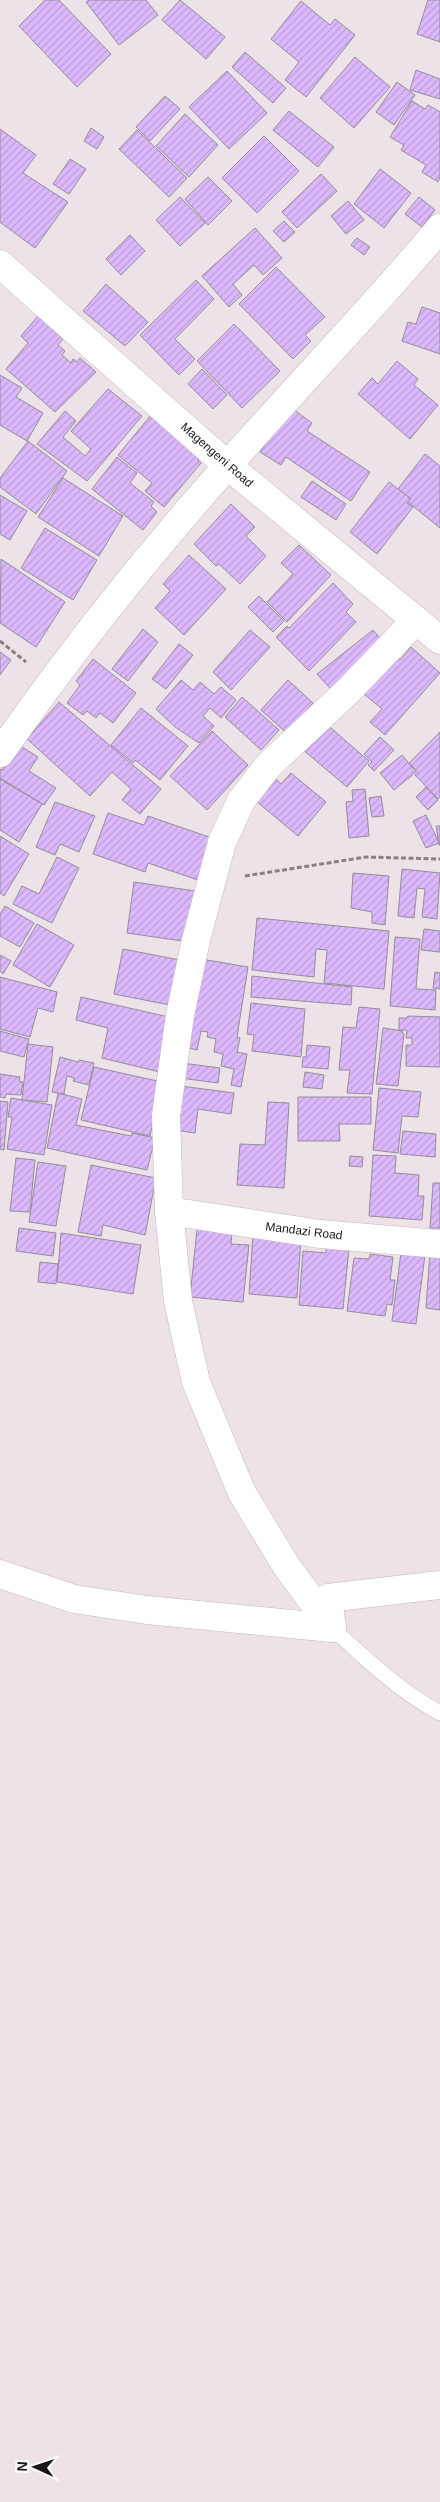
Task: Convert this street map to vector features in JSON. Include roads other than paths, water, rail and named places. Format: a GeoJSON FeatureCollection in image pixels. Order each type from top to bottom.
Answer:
{"type":"FeatureCollection","features":[{"type":"Feature","properties":{"kind":"street"},"geometry":{"type":"LineString","coordinates":[[0,753],[50,682],[228,465],[332,352],[440,228]]}},
{"type":"Feature","properties":{"kind":"street","name":"Magengeni Road"},"geometry":{"type":"LineString","coordinates":[[0,264],[228,465],[440,640]]}},
{"type":"Feature","properties":{"kind":"street"},"geometry":{"type":"LineString","coordinates":[[332,1628],[287,1567],[242,1493],[196,1382],[178,1300],[169,1211],[166,1116],[180,1016],[210,882],[222,842],[246,794],[268,766],[348,692],[416,620]]}},
{"type":"Feature","properties":{"kind":"street","name":"Mandazi Road"},"geometry":{"type":"LineString","coordinates":[[169,1211],[320,1234],[440,1244]]}},
{"type":"Feature","properties":{"kind":"street"},"geometry":{"type":"LineString","coordinates":[[0,1574],[83,1601],[147,1610],[332,1628]]}},
{"type":"Feature","properties":{"kind":"street"},"geometry":{"type":"LineString","coordinates":[[332,1628],[328,1598],[440,1585]]}},
{"type":"Feature","properties":{"kind":"lane"},"geometry":{"type":"LineString","coordinates":[[332,1628],[377,1669],[418,1701],[440,1713]]}}]}
